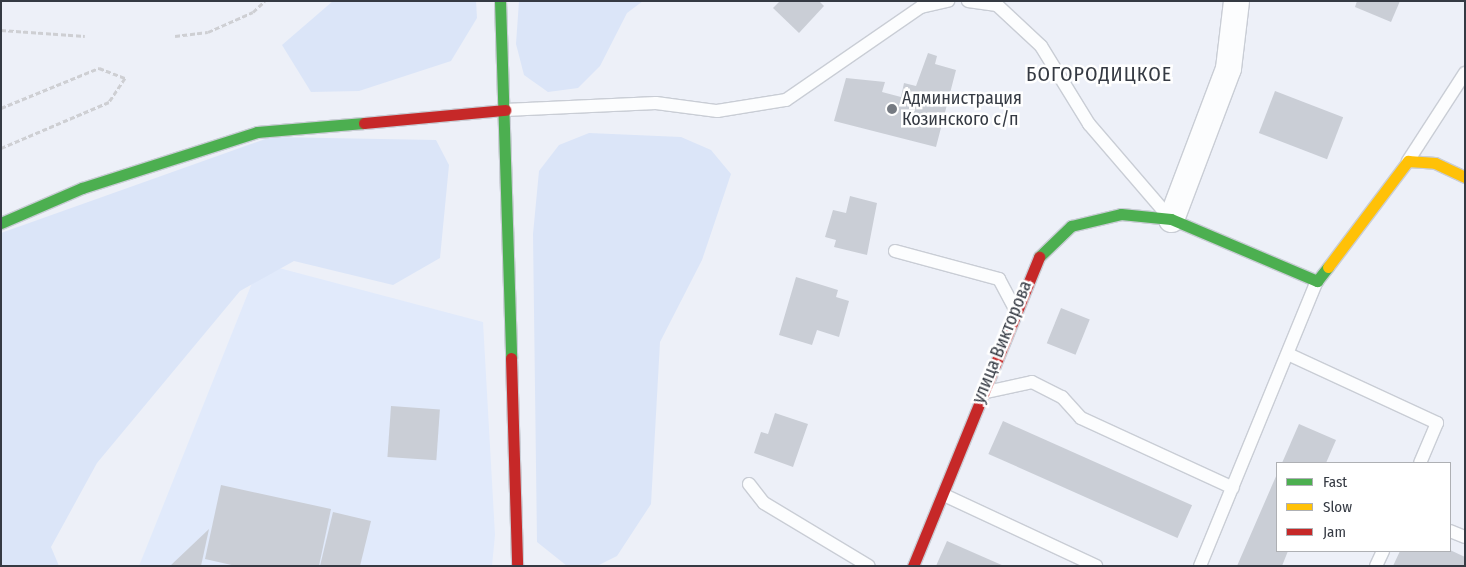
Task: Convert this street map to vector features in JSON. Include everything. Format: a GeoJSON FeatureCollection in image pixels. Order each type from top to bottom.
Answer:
{"type":"FeatureCollection","features":[{"type":"Feature","properties":{"kind":"street"},"geometry":{"type":"LineString","coordinates":[[500,1],[517,566]]}},
{"type":"Feature","properties":{"kind":"street"},"geometry":{"type":"LineString","coordinates":[[1171,218],[1228,68],[1236,1]]}},
{"type":"Feature","properties":{"kind":"street"},"geometry":{"type":"LineString","coordinates":[[1,223],[82,188],[257,132],[504,110]]}},
{"type":"Feature","properties":{"kind":"street"},"geometry":{"type":"LineString","coordinates":[[1317,281],[1408,161],[1435,163],[1465,177]]}},
{"type":"Feature","properties":{"kind":"street","name":"улица Викторова"},"geometry":{"type":"LineString","coordinates":[[913,566],[944,495],[982,392],[1035,261],[1071,226],[1121,214],[1171,218],[1317,281]]}},
{"type":"Feature","properties":{"kind":"lane"},"geometry":{"type":"LineString","coordinates":[[504,110],[656,103],[717,111],[786,100],[921,6],[948,1]]}},
{"type":"Feature","properties":{"kind":"lane"},"geometry":{"type":"LineString","coordinates":[[968,1],[997,5],[1041,46],[1089,124],[1171,218]]}},
{"type":"Feature","properties":{"kind":"lane"},"geometry":{"type":"LineString","coordinates":[[1408,161],[1465,73]]}},
{"type":"Feature","properties":{"kind":"lane"},"geometry":{"type":"LineString","coordinates":[[896,251],[999,279],[1016,309]]}},
{"type":"Feature","properties":{"kind":"lane"},"geometry":{"type":"LineString","coordinates":[[1200,566],[1290,355],[1317,281]]}},
{"type":"Feature","properties":{"kind":"lane"},"geometry":{"type":"LineString","coordinates":[[1290,355],[1437,423],[1420,462]]}},
{"type":"Feature","properties":{"kind":"lane"},"geometry":{"type":"LineString","coordinates":[[982,392],[1032,382],[1062,397],[1081,418],[1233,488]]}},
{"type":"Feature","properties":{"kind":"lane"},"geometry":{"type":"LineString","coordinates":[[749,484],[764,503],[869,566]]}},
{"type":"Feature","properties":{"kind":"lane"},"geometry":{"type":"LineString","coordinates":[[944,495],[1096,566]]}},
{"type":"Feature","properties":{"kind":"lane"},"geometry":{"type":"LineString","coordinates":[[1451,531],[1465,537]]}},
{"type":"Feature","properties":{"kind":"lane"},"geometry":{"type":"LineString","coordinates":[[1376,566],[1383,552]]}},
{"type":"Feature","properties":{"kind":"path"},"geometry":{"type":"LineString","coordinates":[[176,36],[208,32],[252,12],[265,1]]}},
{"type":"Feature","properties":{"kind":"path"},"geometry":{"type":"LineString","coordinates":[[1,30],[85,36]]}},
{"type":"Feature","properties":{"kind":"path"},"geometry":{"type":"LineString","coordinates":[[1,108],[99,68],[125,78],[109,102],[1,148]]}},
{"type":"Feature","properties":{"kind":"shaded area"},"geometry":{"type":"Polygon","coordinates":[[[333,1],[476,1],[477,18],[451,61],[359,91],[311,92],[282,45],[333,1]]]}},
{"type":"Feature","properties":{"kind":"shaded area"},"geometry":{"type":"Polygon","coordinates":[[[519,1],[643,1],[627,13],[600,66],[578,88],[548,92],[524,75],[516,44],[519,1]]]}},
{"type":"Feature","properties":{"kind":"shaded area"},"geometry":{"type":"Polygon","coordinates":[[[589,133],[681,137],[711,150],[731,174],[702,260],[660,342],[651,504],[617,556],[597,566],[567,566],[537,542],[533,234],[539,171],[559,145],[589,133]]]}},
{"type":"Feature","properties":{"kind":"shaded area"},"geometry":{"type":"Polygon","coordinates":[[[271,137],[436,140],[449,165],[440,258],[393,285],[294,261],[240,291],[97,463],[51,547],[59,566],[1,566],[1,233],[271,137]]]}},
{"type":"Feature","properties":{"kind":"shaded area"},"geometry":{"type":"Polygon","coordinates":[[[260,263],[483,322],[495,535],[492,566],[139,566],[260,263]]]}},
{"type":"Feature","properties":{"kind":"building"},"geometry":{"type":"Polygon","coordinates":[[[780,1],[819,1],[824,6],[799,33],[773,8],[780,1]]]}},
{"type":"Feature","properties":{"kind":"building"},"geometry":{"type":"Polygon","coordinates":[[[1357,1],[1400,1],[1391,22],[1355,7],[1357,1]]]}},
{"type":"Feature","properties":{"kind":"building","name":"Администрация Козинского с/п"},"geometry":{"type":"Polygon","coordinates":[[[928,53],[937,56],[935,64],[956,70],[936,147],[834,121],[846,78],[885,82],[882,92],[901,97],[904,83],[916,86],[928,53]]]}},
{"type":"Feature","properties":{"kind":"building"},"geometry":{"type":"Polygon","coordinates":[[[1275,91],[1343,117],[1327,159],[1259,133],[1275,91]]]}},
{"type":"Feature","properties":{"kind":"building"},"geometry":{"type":"Polygon","coordinates":[[[850,196],[877,203],[867,255],[834,247],[836,240],[825,237],[833,210],[846,213],[850,196]]]}},
{"type":"Feature","properties":{"kind":"building"},"geometry":{"type":"Polygon","coordinates":[[[796,277],[838,290],[836,297],[849,301],[839,337],[817,330],[812,345],[779,335],[796,277]]]}},
{"type":"Feature","properties":{"kind":"building"},"geometry":{"type":"Polygon","coordinates":[[[1061,308],[1090,320],[1076,355],[1047,343],[1061,308]]]}},
{"type":"Feature","properties":{"kind":"building"},"geometry":{"type":"Polygon","coordinates":[[[391,406],[440,409],[436,460],[387,457],[391,406]]]}},
{"type":"Feature","properties":{"kind":"building"},"geometry":{"type":"Polygon","coordinates":[[[775,413],[808,424],[793,467],[754,453],[761,432],[768,434],[775,413]]]}},
{"type":"Feature","properties":{"kind":"building"},"geometry":{"type":"Polygon","coordinates":[[[1003,421],[1192,505],[1177,538],[988,454],[1003,421]]]}},
{"type":"Feature","properties":{"kind":"building"},"geometry":{"type":"Polygon","coordinates":[[[1299,424],[1336,440],[1326,462],[1282,462],[1299,424]]]}},
{"type":"Feature","properties":{"kind":"building"},"geometry":{"type":"Polygon","coordinates":[[[1276,476],[1276,552],[1288,552],[1282,566],[1237,566],[1276,476]]]}},
{"type":"Feature","properties":{"kind":"building"},"geometry":{"type":"Polygon","coordinates":[[[221,485],[331,509],[319,566],[236,566],[205,559],[221,485]]]}},
{"type":"Feature","properties":{"kind":"building"},"geometry":{"type":"Polygon","coordinates":[[[333,512],[371,521],[360,566],[320,566],[333,512]]]}},
{"type":"Feature","properties":{"kind":"building"},"geometry":{"type":"Polygon","coordinates":[[[209,529],[201,566],[170,566],[209,529]]]}},
{"type":"Feature","properties":{"kind":"building"},"geometry":{"type":"Polygon","coordinates":[[[947,541],[1004,566],[936,566],[947,541]]]}},
{"type":"Feature","properties":{"kind":"building"},"geometry":{"type":"Polygon","coordinates":[[[1451,550],[1465,557],[1465,566],[1393,566],[1400,552],[1451,552],[1451,550]]]}},
{"type":"Feature","properties":{"kind":"traffic: fast"},"geometry":{"type":"LineString","coordinates":[[500,1],[511,358]]}},
{"type":"Feature","properties":{"kind":"traffic: fast"},"geometry":{"type":"LineString","coordinates":[[1,223],[82,188],[257,132],[364,123]]}},
{"type":"Feature","properties":{"kind":"traffic: fast"},"geometry":{"type":"LineString","coordinates":[[1039,257],[1071,226],[1121,214],[1171,219],[1317,281],[1328,267]]}},
{"type":"Feature","properties":{"kind":"traffic: slow"},"geometry":{"type":"LineString","coordinates":[[1328,267],[1408,161],[1435,163],[1465,177]]}},
{"type":"Feature","properties":{"kind":"traffic: jam"},"geometry":{"type":"LineString","coordinates":[[364,123],[505,110]]}},
{"type":"Feature","properties":{"kind":"traffic: jam"},"geometry":{"type":"LineString","coordinates":[[913,566],[1039,257]]}},
{"type":"Feature","properties":{"kind":"traffic: jam"},"geometry":{"type":"LineString","coordinates":[[511,358],[517,566]]}},
{"type":"Feature","properties":{"kind":"place","name":"Администрация Козинского с/п"},"geometry":{"type":"Point","coordinates":[892,109]}},
{"type":"Feature","properties":{"kind":"district","name":"БОГОРОДИЦКОЕ"},"geometry":{"type":"Point","coordinates":[1099,74]}}]}
